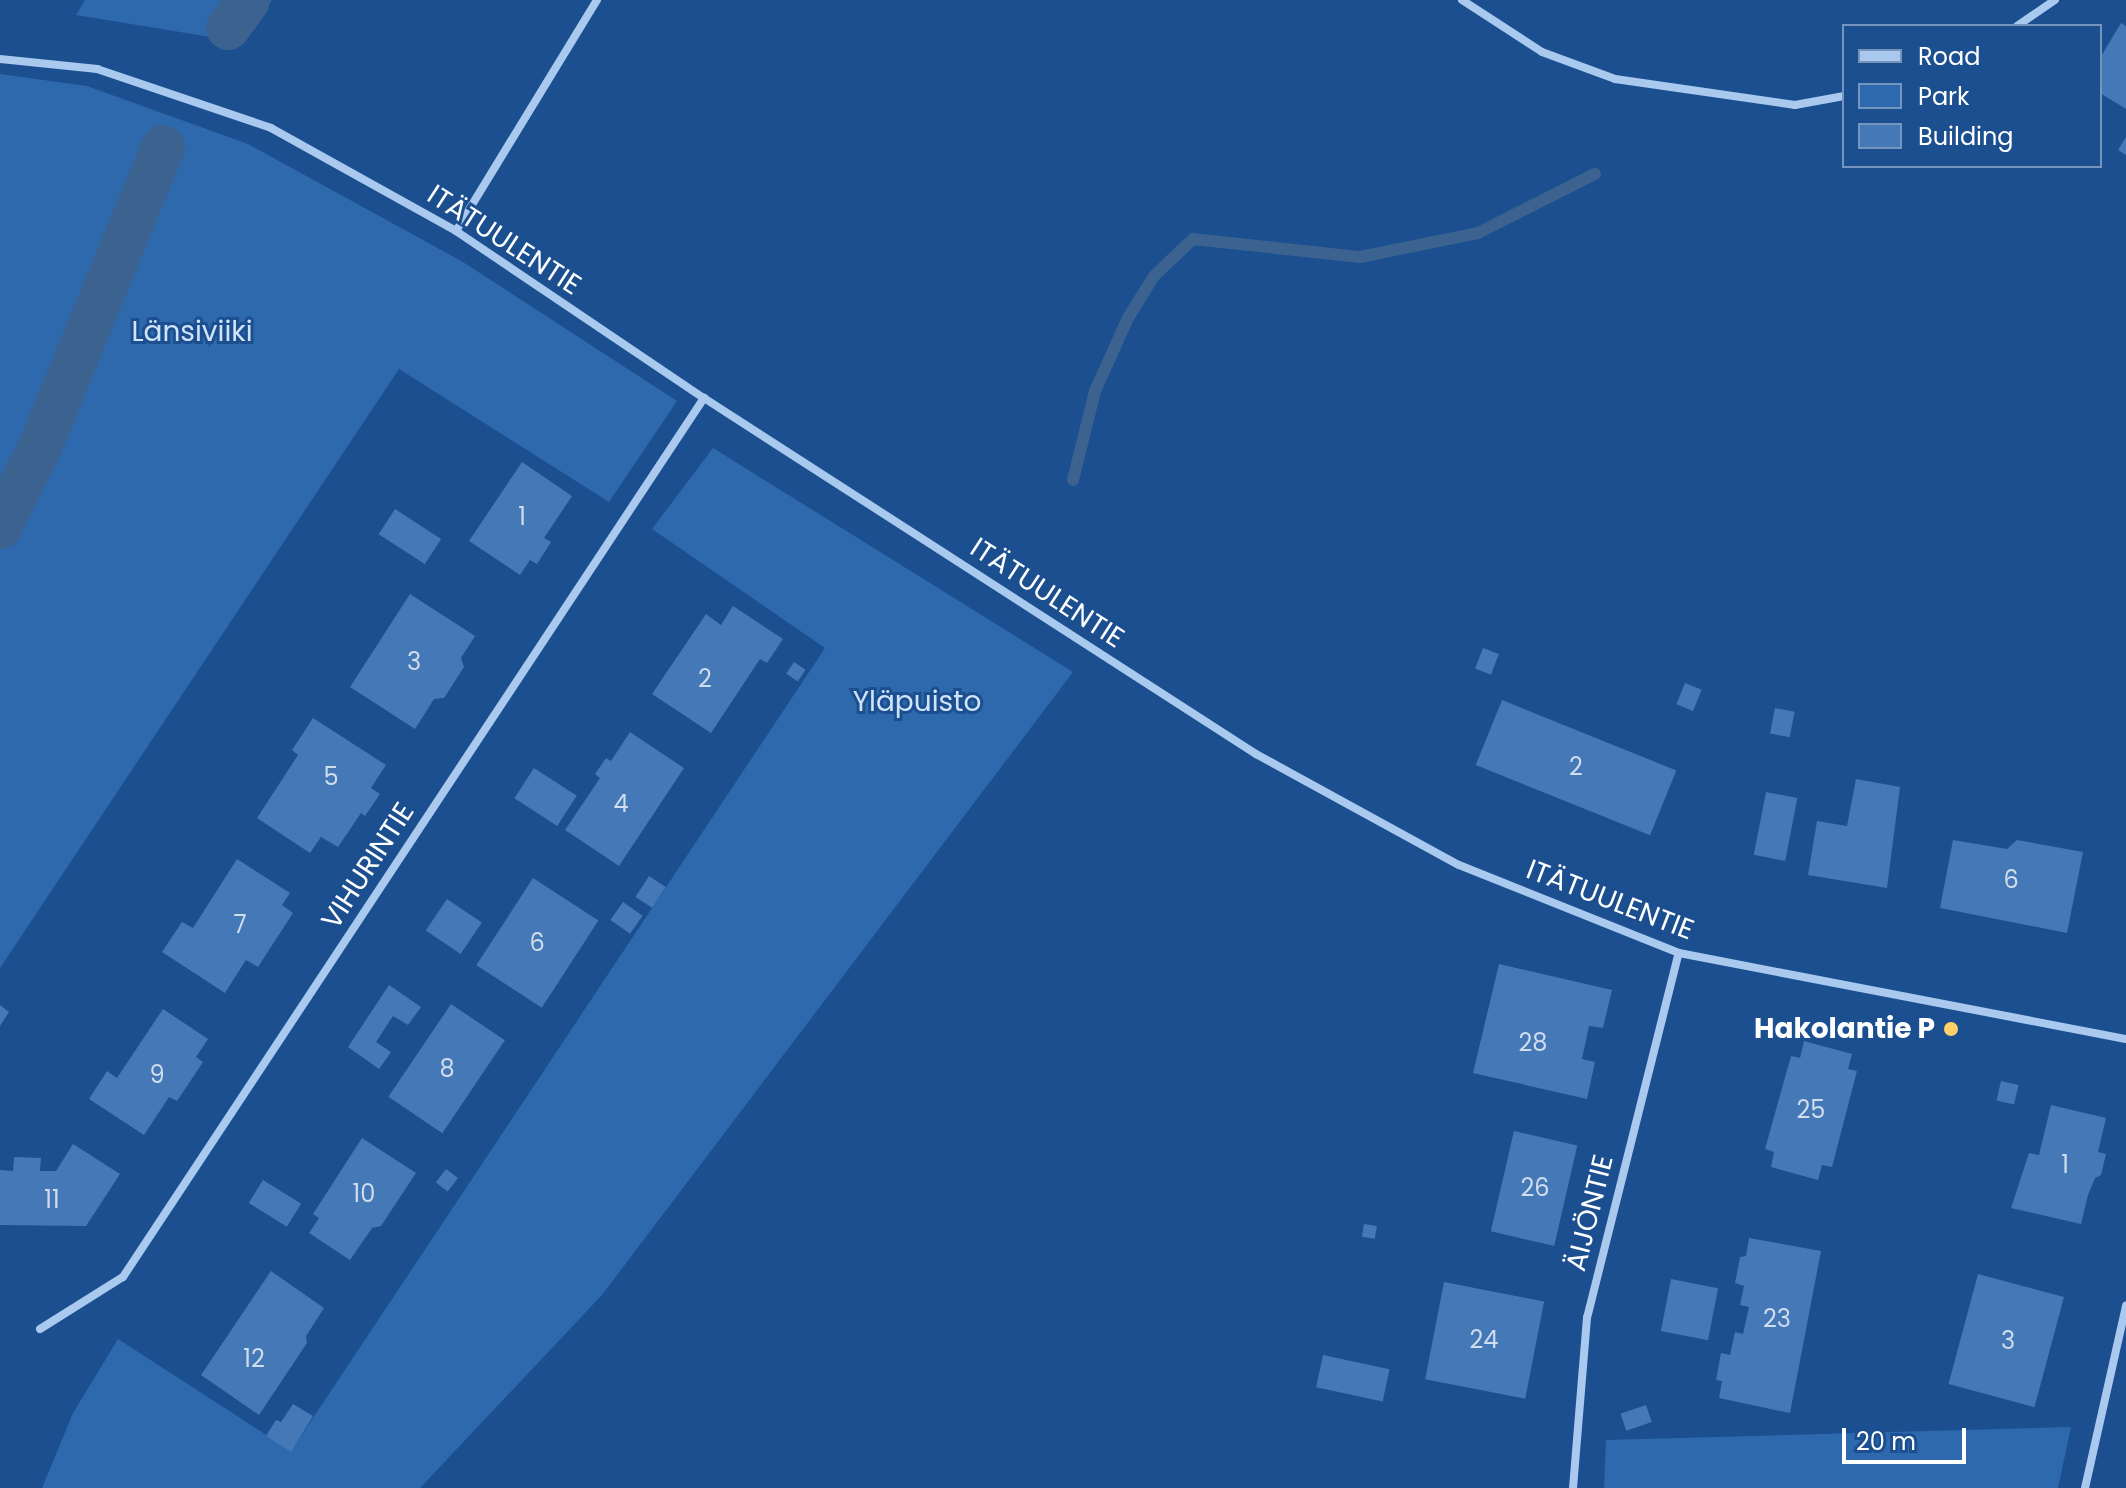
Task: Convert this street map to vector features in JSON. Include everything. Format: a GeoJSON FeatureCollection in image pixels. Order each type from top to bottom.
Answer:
{"type":"FeatureCollection","features":[{"type":"Feature","properties":{"kind":"street"},"geometry":{"type":"LineString","coordinates":[[456,231],[597,0]]}},
{"type":"Feature","properties":{"kind":"street"},"geometry":{"type":"LineString","coordinates":[[1462,0],[1542,52],[1615,79],[1795,105],[1842,96]]}},
{"type":"Feature","properties":{"kind":"street"},"geometry":{"type":"LineString","coordinates":[[2020,24],[2055,0]]}},
{"type":"Feature","properties":{"kind":"street","name":"ITÄTUULENTIE"},"geometry":{"type":"LineString","coordinates":[[0,59],[97,69],[271,128],[456,231],[704,398],[1256,754],[1459,865],[1679,953],[2126,1039]]}},
{"type":"Feature","properties":{"kind":"street","name":"VIHURINTIE"},"geometry":{"type":"LineString","coordinates":[[40,1329],[123,1277],[704,398]]}},
{"type":"Feature","properties":{"kind":"street","name":"ÄIJÖNTIE"},"geometry":{"type":"LineString","coordinates":[[1573,1488],[1587,1318],[1679,953]]}},
{"type":"Feature","properties":{"kind":"street"},"geometry":{"type":"LineString","coordinates":[[2085,1488],[2126,1306]]}},
{"type":"Feature","properties":{"kind":"green space"},"geometry":{"type":"Polygon","coordinates":[[[85,0],[272,0],[241,42],[76,15],[85,0]]]}},
{"type":"Feature","properties":{"kind":"green space","name":"Länsiviiki"},"geometry":{"type":"Polygon","coordinates":[[[0,74],[87,86],[248,144],[463,262],[677,401],[609,502],[399,369],[0,968],[0,74]]]}},
{"type":"Feature","properties":{"kind":"green space","name":"Yläpuisto"},"geometry":{"type":"Polygon","coordinates":[[[713,448],[1073,672],[602,1295],[420,1488],[42,1488],[73,1413],[118,1339],[291,1451],[825,648],[652,529],[713,448]]]}},
{"type":"Feature","properties":{"kind":"green space"},"geometry":{"type":"Polygon","coordinates":[[[2071,1427],[2058,1488],[1604,1488],[1606,1440],[2071,1427]]]}},
{"type":"Feature","properties":{"kind":"building"},"geometry":{"type":"Polygon","coordinates":[[[2121,23],[2126,26],[2126,109],[2102,94],[2102,55],[2121,23]]]}},
{"type":"Feature","properties":{"kind":"building"},"geometry":{"type":"Polygon","coordinates":[[[2126,137],[2126,155],[2118,150],[2126,137]]]}},
{"type":"Feature","properties":{"kind":"building"},"geometry":{"type":"Polygon","coordinates":[[[522,462],[572,496],[544,538],[551,542],[537,564],[530,560],[520,575],[469,541],[522,462]]]}},
{"type":"Feature","properties":{"kind":"building"},"geometry":{"type":"Polygon","coordinates":[[[395,509],[441,539],[425,564],[379,534],[395,509]]]}},
{"type":"Feature","properties":{"kind":"building"},"geometry":{"type":"Polygon","coordinates":[[[410,594],[475,636],[461,658],[464,667],[444,698],[434,699],[415,729],[350,687],[410,594]]]}},
{"type":"Feature","properties":{"kind":"building"},"geometry":{"type":"Polygon","coordinates":[[[733,606],[783,639],[767,663],[760,659],[711,733],[652,694],[706,614],[721,625],[733,606]]]}},
{"type":"Feature","properties":{"kind":"building"},"geometry":{"type":"Polygon","coordinates":[[[1483,648],[1499,654],[1491,675],[1475,669],[1483,648]]]}},
{"type":"Feature","properties":{"kind":"building"},"geometry":{"type":"Polygon","coordinates":[[[794,662],[806,670],[798,681],[786,674],[794,662]]]}},
{"type":"Feature","properties":{"kind":"building"},"geometry":{"type":"Polygon","coordinates":[[[1685,683],[1702,690],[1693,711],[1676,704],[1685,683]]]}},
{"type":"Feature","properties":{"kind":"building"},"geometry":{"type":"Polygon","coordinates":[[[1502,700],[1676,770],[1650,835],[1476,765],[1502,700]]]}},
{"type":"Feature","properties":{"kind":"building"},"geometry":{"type":"Polygon","coordinates":[[[1775,708],[1795,712],[1790,737],[1770,734],[1775,708]]]}},
{"type":"Feature","properties":{"kind":"building"},"geometry":{"type":"Polygon","coordinates":[[[313,718],[386,765],[371,788],[380,794],[365,816],[361,813],[338,847],[321,837],[310,853],[257,818],[298,755],[292,750],[313,718]]]}},
{"type":"Feature","properties":{"kind":"building"},"geometry":{"type":"Polygon","coordinates":[[[630,732],[684,768],[619,866],[565,830],[600,778],[595,774],[606,758],[611,761],[630,732]]]}},
{"type":"Feature","properties":{"kind":"building"},"geometry":{"type":"Polygon","coordinates":[[[534,768],[577,796],[557,826],[514,798],[534,768]]]}},
{"type":"Feature","properties":{"kind":"building"},"geometry":{"type":"Polygon","coordinates":[[[1856,779],[1900,787],[1887,888],[1808,875],[1817,821],[1847,826],[1856,779]]]}},
{"type":"Feature","properties":{"kind":"building"},"geometry":{"type":"Polygon","coordinates":[[[1766,792],[1797,798],[1785,861],[1754,855],[1766,792]]]}},
{"type":"Feature","properties":{"kind":"building"},"geometry":{"type":"Polygon","coordinates":[[[1953,840],[2007,849],[2017,840],[2083,852],[2067,933],[1940,908],[1953,840]]]}},
{"type":"Feature","properties":{"kind":"building"},"geometry":{"type":"Polygon","coordinates":[[[237,859],[290,893],[282,905],[293,913],[258,967],[246,960],[225,993],[162,952],[182,922],[193,928],[237,859]]]}},
{"type":"Feature","properties":{"kind":"building"},"geometry":{"type":"Polygon","coordinates":[[[649,876],[666,887],[652,908],[635,897],[649,876]]]}},
{"type":"Feature","properties":{"kind":"building"},"geometry":{"type":"Polygon","coordinates":[[[533,878],[598,920],[542,1008],[476,965],[533,878]]]}},
{"type":"Feature","properties":{"kind":"building"},"geometry":{"type":"Polygon","coordinates":[[[447,899],[482,922],[461,954],[426,931],[447,899]]]}},
{"type":"Feature","properties":{"kind":"building"},"geometry":{"type":"Polygon","coordinates":[[[623,902],[643,916],[630,934],[610,920],[623,902]]]}},
{"type":"Feature","properties":{"kind":"building"},"geometry":{"type":"Polygon","coordinates":[[[1499,964],[1612,990],[1603,1028],[1589,1026],[1582,1059],[1595,1062],[1587,1099],[1473,1073],[1499,964]]]}},
{"type":"Feature","properties":{"kind":"building"},"geometry":{"type":"Polygon","coordinates":[[[389,985],[421,1007],[408,1025],[393,1016],[376,1042],[391,1052],[379,1069],[348,1047],[389,985]]]}},
{"type":"Feature","properties":{"kind":"building"},"geometry":{"type":"Polygon","coordinates":[[[451,1004],[505,1040],[442,1133],[388,1097],[451,1004]]]}},
{"type":"Feature","properties":{"kind":"building"},"geometry":{"type":"Polygon","coordinates":[[[0,1005],[9,1012],[0,1026],[0,1005]]]}},
{"type":"Feature","properties":{"kind":"building"},"geometry":{"type":"Polygon","coordinates":[[[163,1009],[208,1039],[196,1057],[203,1062],[177,1101],[169,1097],[144,1135],[89,1099],[107,1071],[117,1078],[163,1009]]]}},
{"type":"Feature","properties":{"kind":"building"},"geometry":{"type":"Polygon","coordinates":[[[1804,1041],[1852,1054],[1848,1069],[1857,1071],[1832,1167],[1822,1165],[1818,1180],[1771,1167],[1774,1152],[1765,1149],[1791,1056],[1800,1058],[1804,1041]]]}},
{"type":"Feature","properties":{"kind":"building"},"geometry":{"type":"Polygon","coordinates":[[[2001,1081],[2019,1085],[2014,1105],[1997,1100],[2001,1081]]]}},
{"type":"Feature","properties":{"kind":"building"},"geometry":{"type":"Polygon","coordinates":[[[2051,1105],[2106,1118],[2098,1152],[2106,1154],[2101,1175],[2095,1178],[2088,1195],[2081,1224],[2011,1208],[2029,1153],[2039,1155],[2051,1105]]]}},
{"type":"Feature","properties":{"kind":"building"},"geometry":{"type":"Polygon","coordinates":[[[1514,1131],[1577,1146],[1554,1246],[1491,1231],[1514,1131]]]}},
{"type":"Feature","properties":{"kind":"building"},"geometry":{"type":"Polygon","coordinates":[[[362,1138],[416,1173],[381,1226],[372,1228],[350,1260],[309,1233],[319,1218],[313,1214],[362,1138]]]}},
{"type":"Feature","properties":{"kind":"building"},"geometry":{"type":"Polygon","coordinates":[[[73,1144],[120,1174],[86,1226],[0,1225],[0,1170],[13,1171],[14,1157],[41,1158],[40,1171],[56,1171],[73,1144]]]}},
{"type":"Feature","properties":{"kind":"building"},"geometry":{"type":"Polygon","coordinates":[[[446,1169],[458,1178],[448,1192],[436,1183],[446,1169]]]}},
{"type":"Feature","properties":{"kind":"building"},"geometry":{"type":"Polygon","coordinates":[[[263,1180],[301,1204],[287,1227],[249,1203],[263,1180]]]}},
{"type":"Feature","properties":{"kind":"building"},"geometry":{"type":"Polygon","coordinates":[[[1364,1224],[1377,1226],[1375,1239],[1362,1237],[1364,1224]]]}},
{"type":"Feature","properties":{"kind":"building"},"geometry":{"type":"Polygon","coordinates":[[[1749,1238],[1821,1251],[1790,1413],[1719,1398],[1722,1381],[1716,1380],[1721,1353],[1730,1355],[1735,1332],[1743,1334],[1749,1307],[1740,1305],[1744,1286],[1735,1283],[1740,1257],[1746,1256],[1749,1238]]]}},
{"type":"Feature","properties":{"kind":"building"},"geometry":{"type":"Polygon","coordinates":[[[271,1271],[324,1308],[306,1336],[307,1343],[259,1415],[201,1375],[271,1271]]]}},
{"type":"Feature","properties":{"kind":"building"},"geometry":{"type":"Polygon","coordinates":[[[1978,1274],[2064,1297],[2034,1407],[1948,1384],[1978,1274]]]}},
{"type":"Feature","properties":{"kind":"building"},"geometry":{"type":"Polygon","coordinates":[[[1671,1279],[1718,1288],[1708,1340],[1661,1331],[1671,1279]]]}},
{"type":"Feature","properties":{"kind":"building"},"geometry":{"type":"Polygon","coordinates":[[[1444,1282],[1544,1301],[1525,1399],[1425,1379],[1444,1282]]]}},
{"type":"Feature","properties":{"kind":"building"},"geometry":{"type":"Polygon","coordinates":[[[1323,1355],[1390,1369],[1383,1401],[1316,1387],[1323,1355]]]}},
{"type":"Feature","properties":{"kind":"building"},"geometry":{"type":"Polygon","coordinates":[[[293,1404],[313,1416],[291,1452],[266,1436],[276,1420],[281,1422],[293,1404]]]}},
{"type":"Feature","properties":{"kind":"building"},"geometry":{"type":"Polygon","coordinates":[[[1646,1405],[1652,1422],[1626,1431],[1620,1414],[1646,1405]]]}},
{"type":"Feature","properties":{"kind":"waterway"},"geometry":{"type":"LineString","coordinates":[[228,28],[248,0]]}},
{"type":"Feature","properties":{"kind":"waterway"},"geometry":{"type":"LineString","coordinates":[[0,527],[40,447],[163,147]]}},
{"type":"Feature","properties":{"kind":"waterway"},"geometry":{"type":"LineString","coordinates":[[1073,480],[1095,391],[1128,318],[1154,276],[1193,239],[1360,257],[1478,233],[1595,174]]}},
{"type":"Feature","properties":{"kind":"place","name":"Hakolantie P"},"geometry":{"type":"Point","coordinates":[1951,1029]}}]}
